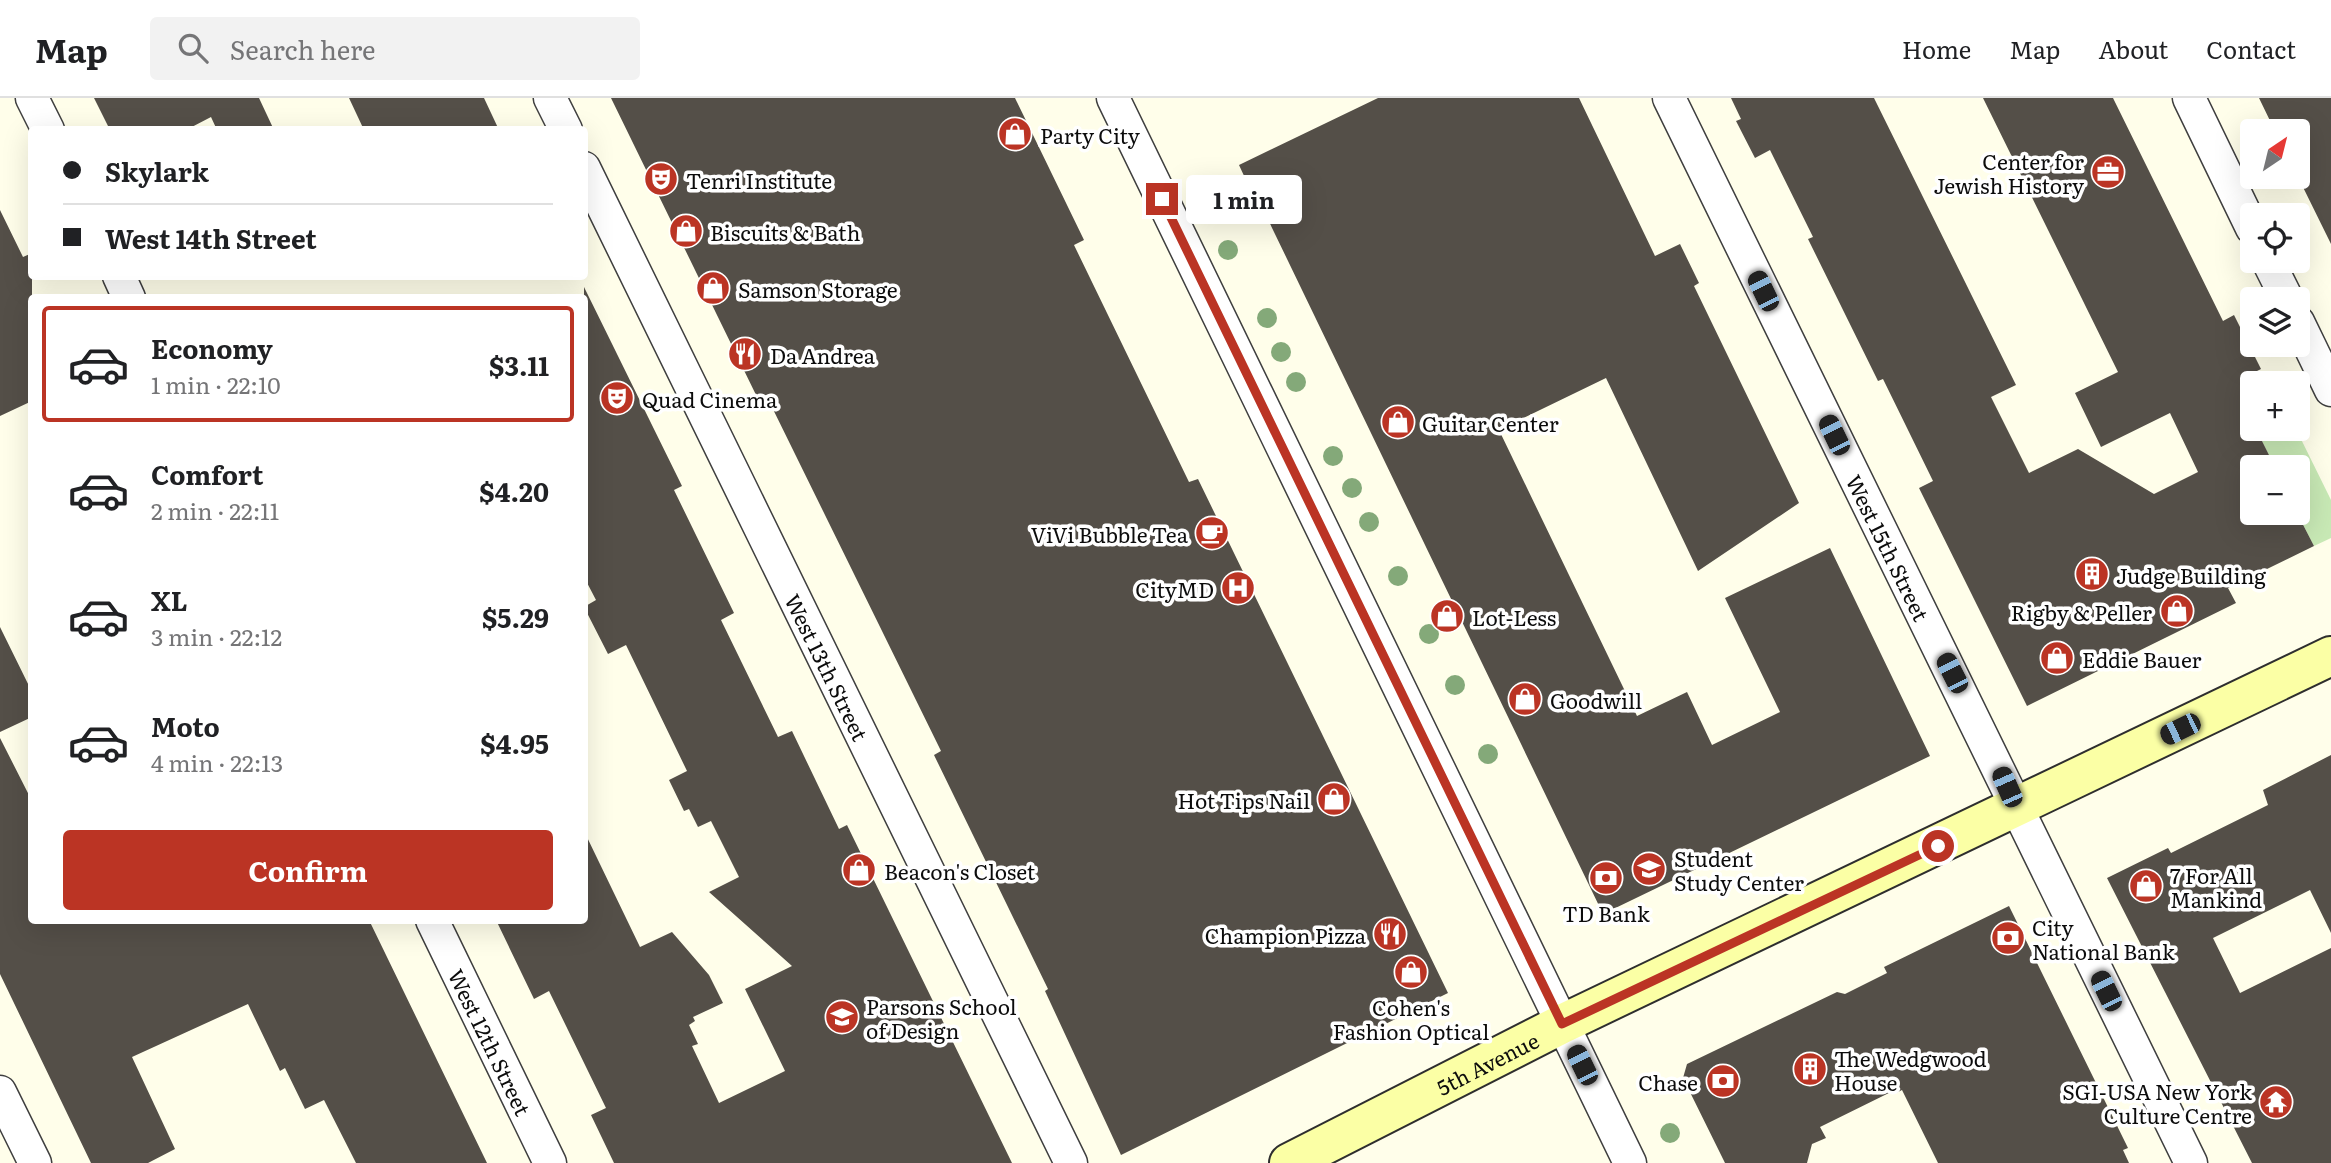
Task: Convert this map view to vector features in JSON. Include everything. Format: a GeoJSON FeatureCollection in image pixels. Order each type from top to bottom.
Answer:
{"type":"FeatureCollection","features":[{"type":"Feature","properties":{"kind":"main road","name":"5th Avenue"},"geometry":{"type":"LineString","coordinates":[[1289,1163],[1562,1024],[2017,809],[2331,656]]}},
{"type":"Feature","properties":{"kind":"street"},"geometry":{"type":"LineString","coordinates":[[32,98],[46,126]]}},
{"type":"Feature","properties":{"kind":"street"},"geometry":{"type":"LineString","coordinates":[[550,98],[564,126]]}},
{"type":"Feature","properties":{"kind":"street"},"geometry":{"type":"LineString","coordinates":[[1113,98],[1630,1163]]}},
{"type":"Feature","properties":{"kind":"street","name":"West 15th Street"},"geometry":{"type":"LineString","coordinates":[[1669,98],[2191,1163]]}},
{"type":"Feature","properties":{"kind":"street"},"geometry":{"type":"LineString","coordinates":[[2189,98],[2240,203]]}},
{"type":"Feature","properties":{"kind":"street","name":"West 13th Street"},"geometry":{"type":"LineString","coordinates":[[588,176],[1071,1163]]}},
{"type":"Feature","properties":{"kind":"street"},"geometry":{"type":"LineString","coordinates":[[2310,347],[2331,390]]}},
{"type":"Feature","properties":{"kind":"street","name":"West 12th Street"},"geometry":{"type":"LineString","coordinates":[[434,924],[551,1163]]}},
{"type":"Feature","properties":{"kind":"street"},"geometry":{"type":"LineString","coordinates":[[0,1092],[35,1163]]}},
{"type":"Feature","properties":{"kind":"green space"},"geometry":{"type":"Polygon","coordinates":[[[2262,441],[2302,441],[2309,455],[2269,455],[2262,441]]]}},
{"type":"Feature","properties":{"kind":"green space"},"geometry":{"type":"Polygon","coordinates":[[[2310,457],[2331,500],[2331,538],[2314,546],[2303,525],[2310,525],[2310,457]]]}},
{"type":"Feature","properties":{"kind":"building"},"geometry":{"type":"Polygon","coordinates":[[[94,98],[259,98],[272,126],[215,126],[211,117],[194,126],[108,126],[94,98]]]}},
{"type":"Feature","properties":{"kind":"building"},"geometry":{"type":"Polygon","coordinates":[[[349,98],[484,98],[497,126],[362,126],[349,98]]]}},
{"type":"Feature","properties":{"kind":"building"},"geometry":{"type":"Polygon","coordinates":[[[611,98],[1015,98],[1084,240],[1074,245],[1189,482],[1198,479],[1448,993],[1121,1155],[1045,991],[1048,989],[934,755],[941,751],[766,395],[758,399],[611,98]]]}},
{"type":"Feature","properties":{"kind":"building"},"geometry":{"type":"Polygon","coordinates":[[[1378,98],[1579,98],[1655,256],[1680,244],[1699,283],[1694,286],[1799,503],[1698,571],[1606,378],[1499,430],[1637,716],[1687,692],[1712,745],[1780,712],[1725,598],[1830,548],[1930,756],[1603,914],[1261,205],[1258,206],[1239,165],[1378,98]]]}},
{"type":"Feature","properties":{"kind":"building"},"geometry":{"type":"Polygon","coordinates":[[[1731,98],[1874,98],[2016,385],[1991,397],[2029,473],[2078,449],[2154,494],[2198,472],[2170,413],[2101,447],[2075,393],[2118,372],[1983,98],[2113,98],[2223,321],[2234,315],[2240,327],[2240,357],[2255,357],[2261,369],[2240,371],[2240,441],[2262,441],[2269,455],[2240,455],[2240,525],[2303,525],[2314,546],[2228,588],[2236,603],[2027,706],[1919,488],[1933,481],[1883,379],[1878,381],[1808,239],[1813,237],[1770,150],[1755,158],[1736,121],[1741,119],[1731,98]]]}},
{"type":"Feature","properties":{"kind":"building"},"geometry":{"type":"Polygon","coordinates":[[[2259,98],[2331,98],[2331,244],[2304,189],[2310,189],[2310,119],[2269,119],[2259,98]]]}},
{"type":"Feature","properties":{"kind":"building"},"geometry":{"type":"Polygon","coordinates":[[[0,210],[23,257],[28,255],[28,280],[32,280],[32,294],[28,294],[28,403],[0,416],[0,210]]]}},
{"type":"Feature","properties":{"kind":"building"},"geometry":{"type":"Polygon","coordinates":[[[588,295],[682,486],[674,490],[734,613],[721,620],[778,737],[792,731],[839,829],[847,825],[1012,1163],[614,1163],[591,1115],[606,1108],[549,991],[534,999],[498,924],[588,924],[588,839],[640,947],[672,932],[709,975],[723,1003],[693,1017],[695,1021],[689,1025],[698,1044],[692,1046],[719,1103],[785,1071],[745,989],[792,966],[709,892],[739,877],[711,821],[698,827],[689,809],[684,811],[669,780],[687,771],[626,645],[608,654],[588,615],[588,605],[596,600],[588,585],[588,295]]]}},
{"type":"Feature","properties":{"kind":"building"},"geometry":{"type":"Polygon","coordinates":[[[0,627],[28,684],[28,719],[0,732],[0,627]]]}},
{"type":"Feature","properties":{"kind":"building"},"geometry":{"type":"Polygon","coordinates":[[[0,738],[28,793],[28,924],[371,924],[487,1163],[356,1163],[324,1100],[305,1109],[285,1068],[280,1071],[248,1004],[132,1057],[175,1149],[148,1163],[91,1163],[0,974],[0,738]]]}},
{"type":"Feature","properties":{"kind":"building"},"geometry":{"type":"Polygon","coordinates":[[[2331,755],[2331,933],[2310,890],[2213,938],[2240,993],[2331,948],[2331,1163],[2252,1163],[2107,878],[2168,848],[2171,853],[2268,805],[2263,790],[2331,755]]]}},
{"type":"Feature","properties":{"kind":"building"},"geometry":{"type":"Polygon","coordinates":[[[2009,906],[2128,1148],[2123,1150],[2129,1163],[1938,1163],[1902,1090],[1896,1093],[1895,1090],[1820,1127],[1826,1138],[1812,1144],[1807,1163],[1725,1163],[1683,1078],[1687,1064],[1837,992],[1845,994],[1887,973],[1884,967],[2009,906]]]}},
{"type":"Feature","properties":{"kind":"place","name":"Party City"},"geometry":{"type":"Point","coordinates":[1015,134]}},
{"type":"Feature","properties":{"kind":"place","name":"Center for Jewish History"},"geometry":{"type":"Point","coordinates":[2108,172]}},
{"type":"Feature","properties":{"kind":"place","name":"Tenri Institute"},"geometry":{"type":"Point","coordinates":[661,179]}},
{"type":"Feature","properties":{"kind":"place","name":"Biscuits & Bath"},"geometry":{"type":"Point","coordinates":[686,231]}},
{"type":"Feature","properties":{"kind":"place","name":"Samson Storage"},"geometry":{"type":"Point","coordinates":[713,288]}},
{"type":"Feature","properties":{"kind":"place","name":"Da Andrea"},"geometry":{"type":"Point","coordinates":[745,354]}},
{"type":"Feature","properties":{"kind":"place","name":"Quad Cinema"},"geometry":{"type":"Point","coordinates":[617,398]}},
{"type":"Feature","properties":{"kind":"place","name":"Guitar Center"},"geometry":{"type":"Point","coordinates":[1398,422]}},
{"type":"Feature","properties":{"kind":"place","name":"ViVi Bubble Tea"},"geometry":{"type":"Point","coordinates":[1212,533]}},
{"type":"Feature","properties":{"kind":"place","name":"Judge Building"},"geometry":{"type":"Point","coordinates":[2092,574]}},
{"type":"Feature","properties":{"kind":"place","name":"CityMD"},"geometry":{"type":"Point","coordinates":[1238,588]}},
{"type":"Feature","properties":{"kind":"place","name":"Rigby & Peller"},"geometry":{"type":"Point","coordinates":[2177,611]}},
{"type":"Feature","properties":{"kind":"place","name":"Lot-Less"},"geometry":{"type":"Point","coordinates":[1447,616]}},
{"type":"Feature","properties":{"kind":"place","name":"Eddie Bauer"},"geometry":{"type":"Point","coordinates":[2057,658]}},
{"type":"Feature","properties":{"kind":"place","name":"Goodwill"},"geometry":{"type":"Point","coordinates":[1525,699]}},
{"type":"Feature","properties":{"kind":"place","name":"Hot Tips Nail"},"geometry":{"type":"Point","coordinates":[1334,799]}},
{"type":"Feature","properties":{"kind":"place","name":"Student Study Center"},"geometry":{"type":"Point","coordinates":[1649,869]}},
{"type":"Feature","properties":{"kind":"place","name":"Beacon's Closet"},"geometry":{"type":"Point","coordinates":[859,870]}},
{"type":"Feature","properties":{"kind":"place","name":"TD Bank"},"geometry":{"type":"Point","coordinates":[1606,878]}},
{"type":"Feature","properties":{"kind":"place","name":"7 For All Mankind"},"geometry":{"type":"Point","coordinates":[2146,886]}},
{"type":"Feature","properties":{"kind":"place","name":"Champion Pizza"},"geometry":{"type":"Point","coordinates":[1390,934]}},
{"type":"Feature","properties":{"kind":"place","name":"City National Bank"},"geometry":{"type":"Point","coordinates":[2008,938]}},
{"type":"Feature","properties":{"kind":"place","name":"Cohen's Fashion Optical"},"geometry":{"type":"Point","coordinates":[1411,972]}},
{"type":"Feature","properties":{"kind":"place","name":"Parsons School of Design"},"geometry":{"type":"Point","coordinates":[842,1017]}},
{"type":"Feature","properties":{"kind":"place","name":"The Wedgwood House"},"geometry":{"type":"Point","coordinates":[1810,1069]}},
{"type":"Feature","properties":{"kind":"place","name":"Chase"},"geometry":{"type":"Point","coordinates":[1723,1081]}},
{"type":"Feature","properties":{"kind":"place","name":"SGI-USA New York Culture Centre"},"geometry":{"type":"Point","coordinates":[2276,1102]}},
{"type":"Feature","properties":{"kind":"route"},"geometry":{"type":"LineString","coordinates":[[1162,199],[1562,1024],[1938,846]]}}]}
